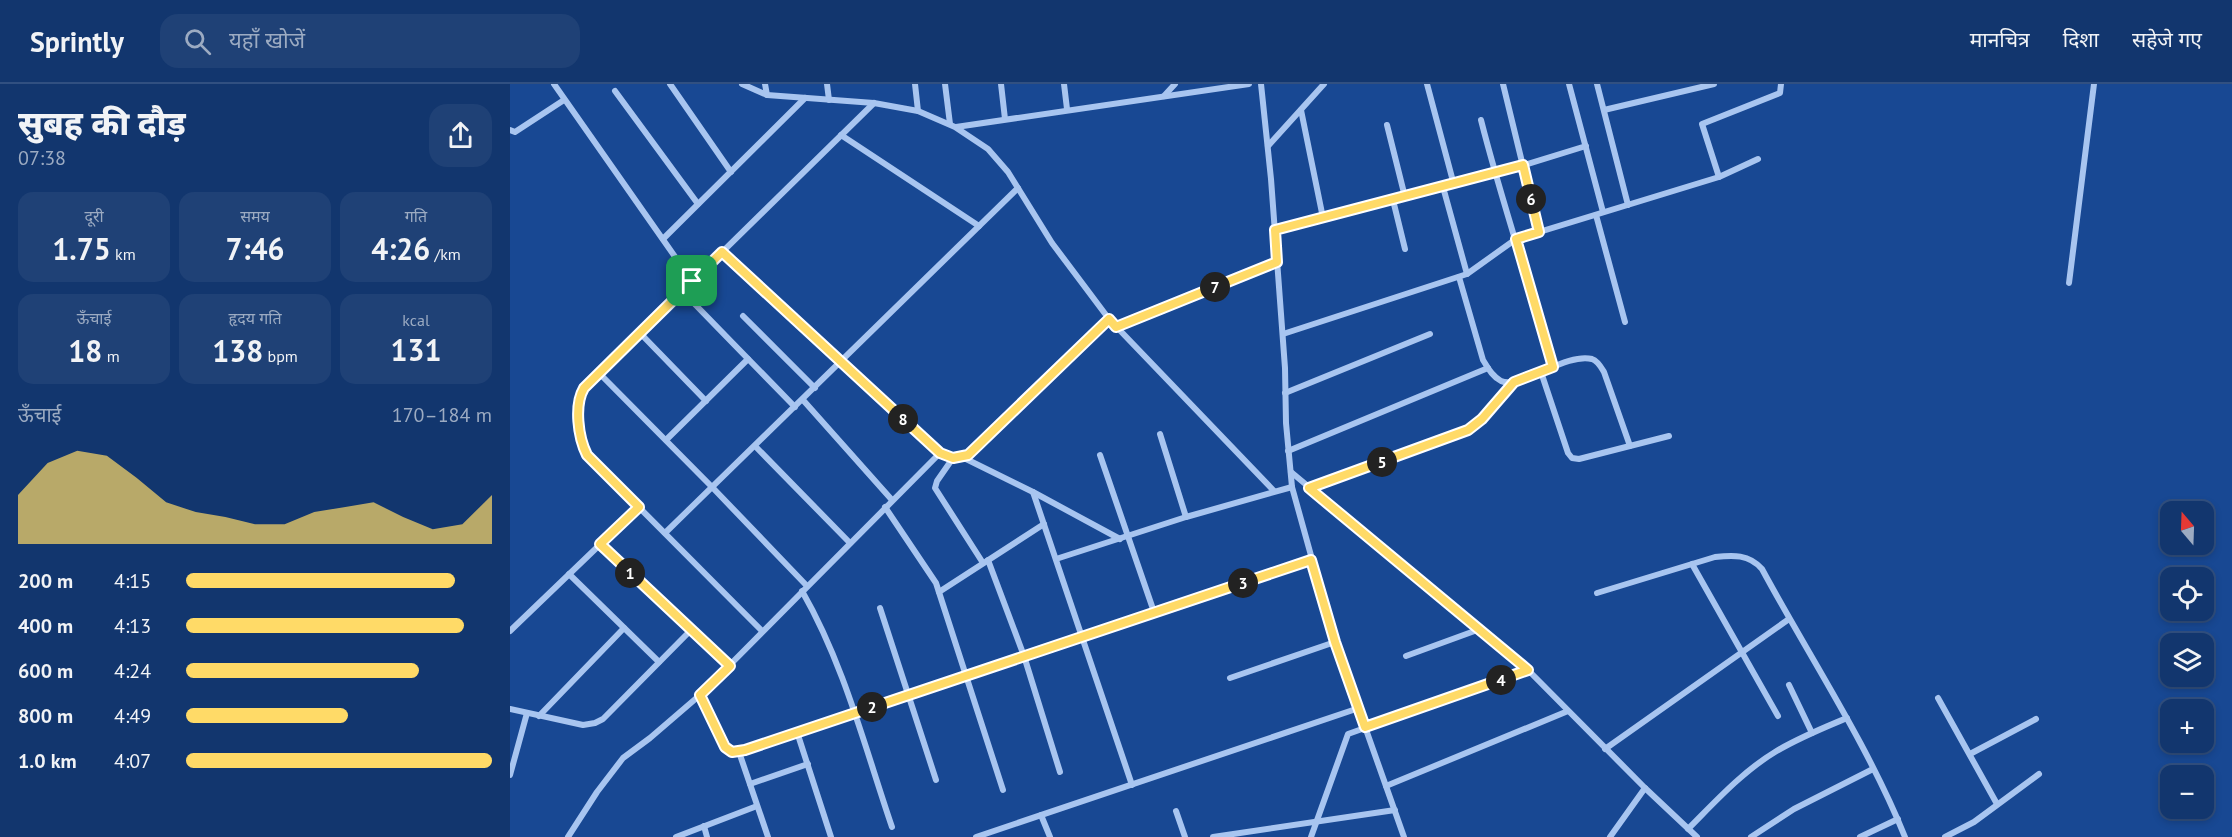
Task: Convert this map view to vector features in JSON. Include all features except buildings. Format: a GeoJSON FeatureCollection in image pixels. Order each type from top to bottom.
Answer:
{"type":"FeatureCollection","features":[{"type":"Feature","properties":{"kind":"street"},"geometry":{"type":"LineString","coordinates":[[554,84],[692,281]]}},
{"type":"Feature","properties":{"kind":"street"},"geometry":{"type":"LineString","coordinates":[[670,84],[731,172]]}},
{"type":"Feature","properties":{"kind":"street"},"geometry":{"type":"LineString","coordinates":[[742,84],[766,95],[874,103],[918,111],[952,125],[987,148],[1008,172],[1052,243],[1109,319],[1274,491]]}},
{"type":"Feature","properties":{"kind":"street"},"geometry":{"type":"LineString","coordinates":[[765,84],[766,95]]}},
{"type":"Feature","properties":{"kind":"street"},"geometry":{"type":"LineString","coordinates":[[827,84],[829,100]]}},
{"type":"Feature","properties":{"kind":"street"},"geometry":{"type":"LineString","coordinates":[[915,84],[918,111]]}},
{"type":"Feature","properties":{"kind":"street"},"geometry":{"type":"LineString","coordinates":[[945,84],[952,125]]}},
{"type":"Feature","properties":{"kind":"street"},"geometry":{"type":"LineString","coordinates":[[1001,84],[1005,119]]}},
{"type":"Feature","properties":{"kind":"street"},"geometry":{"type":"LineString","coordinates":[[1064,84],[1067,110]]}},
{"type":"Feature","properties":{"kind":"street"},"geometry":{"type":"LineString","coordinates":[[1163,96],[1175,84]]}},
{"type":"Feature","properties":{"kind":"street"},"geometry":{"type":"LineString","coordinates":[[952,125],[1249,84]]}},
{"type":"Feature","properties":{"kind":"street"},"geometry":{"type":"LineString","coordinates":[[1261,84],[1275,230],[1292,487],[1335,642],[1404,837]]}},
{"type":"Feature","properties":{"kind":"street"},"geometry":{"type":"LineString","coordinates":[[1268,146],[1324,84]]}},
{"type":"Feature","properties":{"kind":"street"},"geometry":{"type":"LineString","coordinates":[[1427,84],[1454,184]]}},
{"type":"Feature","properties":{"kind":"street"},"geometry":{"type":"LineString","coordinates":[[1503,84],[1539,232]]}},
{"type":"Feature","properties":{"kind":"street"},"geometry":{"type":"LineString","coordinates":[[1569,84],[1586,146],[1599,214],[1625,322]]}},
{"type":"Feature","properties":{"kind":"street"},"geometry":{"type":"LineString","coordinates":[[1597,84],[1628,205]]}},
{"type":"Feature","properties":{"kind":"street"},"geometry":{"type":"LineString","coordinates":[[1604,110],[1710,84]]}},
{"type":"Feature","properties":{"kind":"street"},"geometry":{"type":"LineString","coordinates":[[1719,177],[1702,124],[1780,93],[1781,84]]}},
{"type":"Feature","properties":{"kind":"street"},"geometry":{"type":"LineString","coordinates":[[2069,283],[2094,84]]}},
{"type":"Feature","properties":{"kind":"street"},"geometry":{"type":"LineString","coordinates":[[615,91],[698,204]]}},
{"type":"Feature","properties":{"kind":"street"},"geometry":{"type":"LineString","coordinates":[[663,239],[805,98]]}},
{"type":"Feature","properties":{"kind":"street"},"geometry":{"type":"LineString","coordinates":[[510,130],[515,132],[525,127],[564,100]]}},
{"type":"Feature","properties":{"kind":"street"},"geometry":{"type":"LineString","coordinates":[[762,631],[587,455],[582,445],[580,395],[681,291],[874,103]]}},
{"type":"Feature","properties":{"kind":"street"},"geometry":{"type":"LineString","coordinates":[[1301,110],[1323,218]]}},
{"type":"Feature","properties":{"kind":"street"},"geometry":{"type":"LineString","coordinates":[[1481,120],[1553,367]]}},
{"type":"Feature","properties":{"kind":"street"},"geometry":{"type":"LineString","coordinates":[[1387,125],[1406,197]]}},
{"type":"Feature","properties":{"kind":"street"},"geometry":{"type":"LineString","coordinates":[[841,135],[979,226]]}},
{"type":"Feature","properties":{"kind":"street"},"geometry":{"type":"LineString","coordinates":[[1275,230],[1495,174],[1586,146]]}},
{"type":"Feature","properties":{"kind":"street"},"geometry":{"type":"LineString","coordinates":[[1282,334],[1467,274],[1516,239],[1719,177],[1758,159]]}},
{"type":"Feature","properties":{"kind":"street"},"geometry":{"type":"LineString","coordinates":[[1443,187],[1467,274]]}},
{"type":"Feature","properties":{"kind":"street"},"geometry":{"type":"LineString","coordinates":[[665,533],[1018,188]]}},
{"type":"Feature","properties":{"kind":"street"},"geometry":{"type":"LineString","coordinates":[[1393,200],[1405,249]]}},
{"type":"Feature","properties":{"kind":"street"},"geometry":{"type":"LineString","coordinates":[[722,252],[940,453],[953,458],[968,455],[1109,319]]}},
{"type":"Feature","properties":{"kind":"street"},"geometry":{"type":"LineString","coordinates":[[1116,327],[1277,262]]}},
{"type":"Feature","properties":{"kind":"street"},"geometry":{"type":"LineString","coordinates":[[1459,277],[1483,360],[1488,368],[1503,382],[1514,382],[1576,359],[1592,359],[1599,363],[1604,372],[1630,446]]}},
{"type":"Feature","properties":{"kind":"street"},"geometry":{"type":"LineString","coordinates":[[681,291],[795,407]]}},
{"type":"Feature","properties":{"kind":"street"},"geometry":{"type":"LineString","coordinates":[[743,316],[815,388]]}},
{"type":"Feature","properties":{"kind":"street"},"geometry":{"type":"LineString","coordinates":[[640,333],[706,401]]}},
{"type":"Feature","properties":{"kind":"street"},"geometry":{"type":"LineString","coordinates":[[1285,393],[1430,334]]}},
{"type":"Feature","properties":{"kind":"street"},"geometry":{"type":"LineString","coordinates":[[666,440],[748,359]]}},
{"type":"Feature","properties":{"kind":"street"},"geometry":{"type":"LineString","coordinates":[[1288,451],[1488,368]]}},
{"type":"Feature","properties":{"kind":"street"},"geometry":{"type":"LineString","coordinates":[[1541,372],[1568,453],[1572,458],[1579,459],[1669,436]]}},
{"type":"Feature","properties":{"kind":"street"},"geometry":{"type":"LineString","coordinates":[[599,373],[712,487],[804,588],[822,626],[892,827]]}},
{"type":"Feature","properties":{"kind":"street"},"geometry":{"type":"LineString","coordinates":[[1309,488],[1468,430],[1482,419],[1514,382]]}},
{"type":"Feature","properties":{"kind":"street"},"geometry":{"type":"LineString","coordinates":[[803,400],[892,500]]}},
{"type":"Feature","properties":{"kind":"street"},"geometry":{"type":"LineString","coordinates":[[1160,434],[1186,517]]}},
{"type":"Feature","properties":{"kind":"street"},"geometry":{"type":"LineString","coordinates":[[755,446],[850,543]]}},
{"type":"Feature","properties":{"kind":"street"},"geometry":{"type":"LineString","coordinates":[[568,837],[597,792],[623,758],[700,695],[940,453]]}},
{"type":"Feature","properties":{"kind":"street"},"geometry":{"type":"LineString","coordinates":[[1100,455],[1123,538],[1154,612]]}},
{"type":"Feature","properties":{"kind":"street"},"geometry":{"type":"LineString","coordinates":[[962,456],[1123,538]]}},
{"type":"Feature","properties":{"kind":"street"},"geometry":{"type":"LineString","coordinates":[[953,458],[937,481],[935,488],[986,562],[1024,656],[1060,772]]}},
{"type":"Feature","properties":{"kind":"street"},"geometry":{"type":"LineString","coordinates":[[1291,472],[1528,670],[1605,749],[1697,837]]}},
{"type":"Feature","properties":{"kind":"street"},"geometry":{"type":"LineString","coordinates":[[1056,559],[1186,517],[1292,487]]}},
{"type":"Feature","properties":{"kind":"street"},"geometry":{"type":"LineString","coordinates":[[1033,492],[1132,785]]}},
{"type":"Feature","properties":{"kind":"street"},"geometry":{"type":"LineString","coordinates":[[510,631],[639,507]]}},
{"type":"Feature","properties":{"kind":"street"},"geometry":{"type":"LineString","coordinates":[[885,507],[931,575],[939,592],[1003,790]]}},
{"type":"Feature","properties":{"kind":"street"},"geometry":{"type":"LineString","coordinates":[[939,592],[1044,524]]}},
{"type":"Feature","properties":{"kind":"street"},"geometry":{"type":"LineString","coordinates":[[600,544],[730,666]]}},
{"type":"Feature","properties":{"kind":"street"},"geometry":{"type":"LineString","coordinates":[[1597,593],[1715,557],[1746,557],[1755,561],[1847,718],[1905,837]]}},
{"type":"Feature","properties":{"kind":"street"},"geometry":{"type":"LineString","coordinates":[[700,695],[725,747],[732,752],[739,752],[1311,560]]}},
{"type":"Feature","properties":{"kind":"street"},"geometry":{"type":"LineString","coordinates":[[1692,564],[1778,716]]}},
{"type":"Feature","properties":{"kind":"street"},"geometry":{"type":"LineString","coordinates":[[569,574],[659,662]]}},
{"type":"Feature","properties":{"kind":"street"},"geometry":{"type":"LineString","coordinates":[[880,608],[936,780]]}},
{"type":"Feature","properties":{"kind":"street"},"geometry":{"type":"LineString","coordinates":[[1605,749],[1789,619]]}},
{"type":"Feature","properties":{"kind":"street"},"geometry":{"type":"LineString","coordinates":[[539,716],[624,628]]}},
{"type":"Feature","properties":{"kind":"street"},"geometry":{"type":"LineString","coordinates":[[1406,656],[1480,629]]}},
{"type":"Feature","properties":{"kind":"street"},"geometry":{"type":"LineString","coordinates":[[510,709],[583,725],[595,723],[603,719],[691,630]]}},
{"type":"Feature","properties":{"kind":"street"},"geometry":{"type":"LineString","coordinates":[[1230,678],[1335,642]]}},
{"type":"Feature","properties":{"kind":"street"},"geometry":{"type":"LineString","coordinates":[[1311,837],[1348,734],[1528,670]]}},
{"type":"Feature","properties":{"kind":"street"},"geometry":{"type":"LineString","coordinates":[[1789,685],[1812,733]]}},
{"type":"Feature","properties":{"kind":"street"},"geometry":{"type":"LineString","coordinates":[[1938,698],[1997,804]]}},
{"type":"Feature","properties":{"kind":"street"},"geometry":{"type":"LineString","coordinates":[[981,836],[1359,708]]}},
{"type":"Feature","properties":{"kind":"street"},"geometry":{"type":"LineString","coordinates":[[1386,786],[1569,711]]}},
{"type":"Feature","properties":{"kind":"street"},"geometry":{"type":"LineString","coordinates":[[510,775],[527,713]]}},
{"type":"Feature","properties":{"kind":"street"},"geometry":{"type":"LineString","coordinates":[[1688,829],[1751,769],[1775,752],[1847,718]]}},
{"type":"Feature","properties":{"kind":"street"},"geometry":{"type":"LineString","coordinates":[[1970,754],[2036,719]]}},
{"type":"Feature","properties":{"kind":"street"},"geometry":{"type":"LineString","coordinates":[[798,732],[831,837]]}},
{"type":"Feature","properties":{"kind":"street"},"geometry":{"type":"LineString","coordinates":[[739,752],[768,837]]}},
{"type":"Feature","properties":{"kind":"street"},"geometry":{"type":"LineString","coordinates":[[750,784],[808,764]]}},
{"type":"Feature","properties":{"kind":"street"},"geometry":{"type":"LineString","coordinates":[[1750,837],[1804,803],[1873,769]]}},
{"type":"Feature","properties":{"kind":"street"},"geometry":{"type":"LineString","coordinates":[[1945,837],[1974,822],[2039,774]]}},
{"type":"Feature","properties":{"kind":"street"},"geometry":{"type":"LineString","coordinates":[[1610,837],[1645,788]]}},
{"type":"Feature","properties":{"kind":"street"},"geometry":{"type":"LineString","coordinates":[[676,837],[757,806]]}},
{"type":"Feature","properties":{"kind":"street"},"geometry":{"type":"LineString","coordinates":[[1214,837],[1250,834],[1395,810]]}},
{"type":"Feature","properties":{"kind":"street"},"geometry":{"type":"LineString","coordinates":[[1176,811],[1185,837]]}},
{"type":"Feature","properties":{"kind":"street"},"geometry":{"type":"LineString","coordinates":[[1041,815],[1050,837]]}},
{"type":"Feature","properties":{"kind":"street"},"geometry":{"type":"LineString","coordinates":[[1860,837],[1898,819]]}},
{"type":"Feature","properties":{"kind":"street"},"geometry":{"type":"LineString","coordinates":[[704,826],[707,837]]}},
{"type":"Feature","properties":{"kind":"route"},"geometry":{"type":"LineString","coordinates":[[1523,165],[1539,232],[1516,239],[1553,367],[1514,382],[1482,419],[1454,437],[1309,488],[1528,670],[1365,727],[1335,642],[1311,560],[739,752],[732,752],[725,747],[700,695],[730,666],[600,544],[639,507],[587,455],[581,438],[579,403],[584,388],[692,281],[722,252],[940,453],[953,458],[968,455],[1109,319],[1116,327],[1277,262],[1275,230],[1523,165]]}}]}
